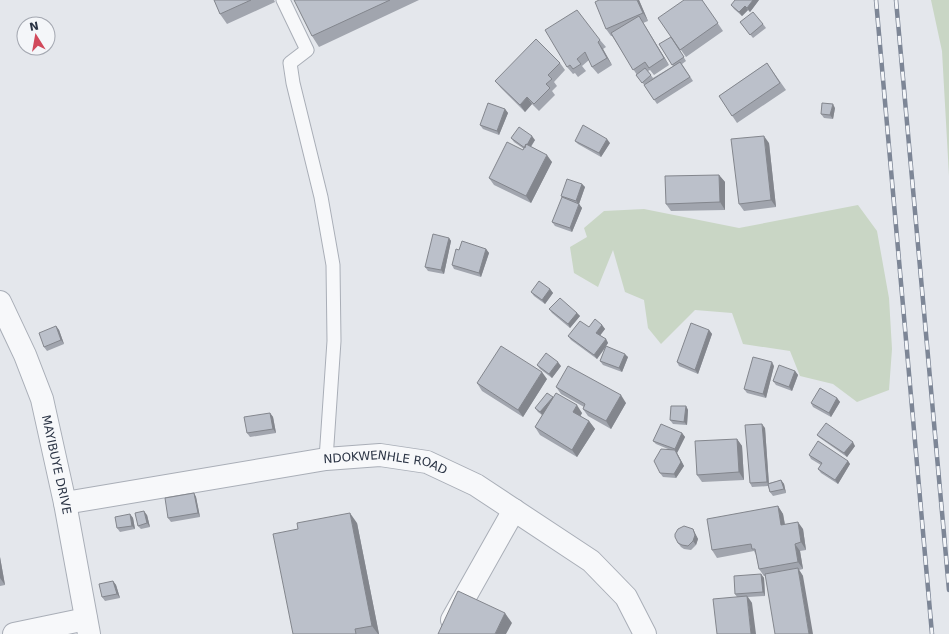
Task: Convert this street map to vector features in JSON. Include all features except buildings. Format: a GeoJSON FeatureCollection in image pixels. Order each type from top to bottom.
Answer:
{"type":"FeatureCollection","features":[{"type":"Feature","properties":{"kind":"street","name":"MAYIBUYE DRIVE"},"geometry":{"type":"LineString","coordinates":[[0,302],[25,355],[42,399],[65,503],[87,626]]}},
{"type":"Feature","properties":{"kind":"street","name":"NDOKWENHLE ROAD"},"geometry":{"type":"LineString","coordinates":[[65,503],[326,459],[380,455],[427,462],[476,485],[591,561],[626,597],[645,634]]}},
{"type":"Feature","properties":{"kind":"street"},"geometry":{"type":"LineString","coordinates":[[447,629],[514,510]]}},
{"type":"Feature","properties":{"kind":"street"},"geometry":{"type":"LineString","coordinates":[[14,634],[87,626]]}},
{"type":"Feature","properties":{"kind":"lane"},"geometry":{"type":"LineString","coordinates":[[283,0],[307,50],[290,63],[293,83],[321,196],[332,265],[334,341],[326,459]]}},
{"type":"Feature","properties":{"kind":"green space"},"geometry":{"type":"Polygon","coordinates":[[[931,0],[949,0],[949,176],[942,51],[931,0]]]}},
{"type":"Feature","properties":{"kind":"green space"},"geometry":{"type":"Polygon","coordinates":[[[858,205],[877,231],[889,298],[892,349],[889,390],[857,402],[833,384],[800,376],[790,351],[743,344],[732,313],[695,310],[661,344],[648,328],[644,300],[625,292],[613,250],[598,287],[574,273],[570,247],[587,237],[584,228],[604,211],[644,209],[739,228],[858,205]]]}},
{"type":"Feature","properties":{"kind":"railway"},"geometry":{"type":"LineString","coordinates":[[876,0],[932,634]]}},
{"type":"Feature","properties":{"kind":"railway"},"geometry":{"type":"LineString","coordinates":[[896,0],[949,590]]}}]}
